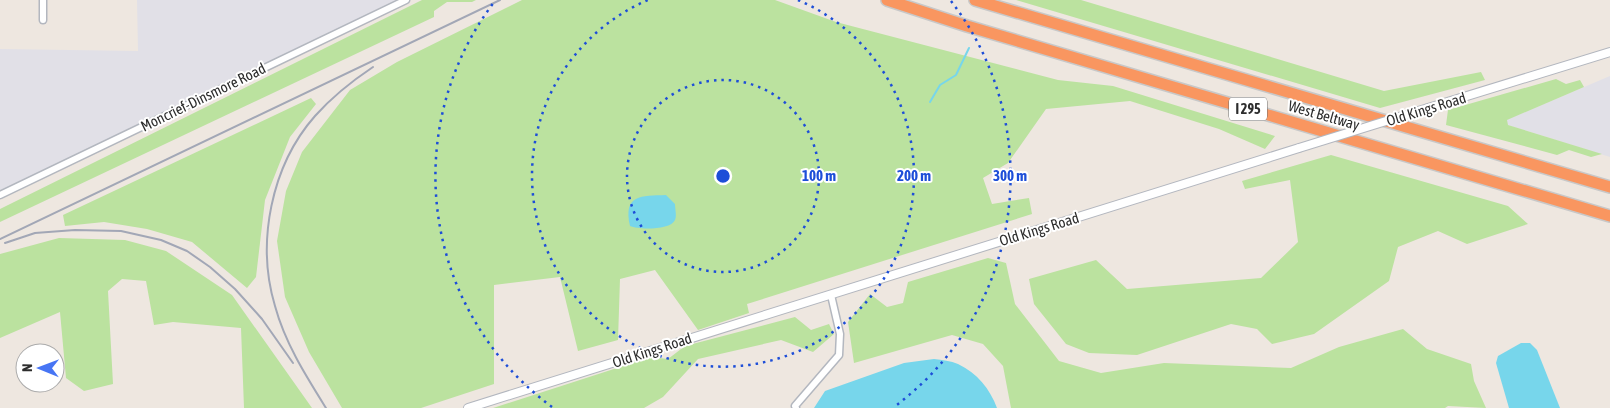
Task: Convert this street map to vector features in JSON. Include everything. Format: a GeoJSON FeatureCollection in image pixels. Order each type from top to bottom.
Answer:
{"type":"FeatureCollection","features":[{"type":"Feature","properties":{"kind":"highway","name":"West Beltway"},"geometry":{"type":"LineString","coordinates":[[887,0],[967,26],[1610,216]]}},
{"type":"Feature","properties":{"kind":"highway","name":"West Beltway"},"geometry":{"type":"LineString","coordinates":[[975,0],[1610,187]]}},
{"type":"Feature","properties":{"kind":"street"},"geometry":{"type":"LineString","coordinates":[[43,0],[43,20]]}},
{"type":"Feature","properties":{"kind":"street","name":"Moncrief-Dinsmore Road"},"geometry":{"type":"LineString","coordinates":[[0,195],[406,0]]}},
{"type":"Feature","properties":{"kind":"street","name":"Old Kings Road"},"geometry":{"type":"LineString","coordinates":[[468,408],[684,339],[832,295],[977,248],[1610,52]]}},
{"type":"Feature","properties":{"kind":"street"},"geometry":{"type":"LineString","coordinates":[[796,408],[795,406],[839,354],[840,334],[832,295]]}},
{"type":"Feature","properties":{"kind":"shaded area"},"geometry":{"type":"Polygon","coordinates":[[[137,0],[399,0],[0,191],[0,49],[138,51],[137,0]]]}},
{"type":"Feature","properties":{"kind":"shaded area"},"geometry":{"type":"Polygon","coordinates":[[[1610,76],[1610,157],[1508,125],[1506,120],[1610,76]]]}},
{"type":"Feature","properties":{"kind":"green space"},"geometry":{"type":"Polygon","coordinates":[[[422,0],[476,0],[472,2],[447,2],[434,11],[434,17],[0,222],[0,209],[422,0]]]}},
{"type":"Feature","properties":{"kind":"green space"},"geometry":{"type":"Polygon","coordinates":[[[522,0],[775,0],[836,22],[1058,80],[1113,86],[1275,136],[1265,149],[1219,129],[1130,101],[1046,109],[1008,163],[983,178],[992,204],[1029,198],[1032,214],[747,304],[749,313],[698,330],[655,270],[620,279],[618,340],[578,351],[560,277],[494,285],[494,384],[421,408],[342,408],[309,352],[285,297],[277,241],[286,191],[302,152],[350,90],[397,62],[522,0]]]}},
{"type":"Feature","properties":{"kind":"green space"},"geometry":{"type":"Polygon","coordinates":[[[1016,0],[1081,0],[1384,91],[1481,72],[1485,80],[1380,108],[1016,0]]]}},
{"type":"Feature","properties":{"kind":"green space"},"geometry":{"type":"Polygon","coordinates":[[[1556,79],[1566,84],[1580,80],[1584,87],[1507,120],[1508,125],[1602,154],[1591,157],[1569,150],[1557,155],[1446,125],[1448,110],[1556,79]]]}},
{"type":"Feature","properties":{"kind":"green space"},"geometry":{"type":"Polygon","coordinates":[[[311,98],[316,104],[290,137],[265,200],[256,277],[247,288],[192,242],[147,229],[104,222],[65,226],[63,215],[311,98]]]}},
{"type":"Feature","properties":{"kind":"green space"},"geometry":{"type":"Polygon","coordinates":[[[1331,155],[1508,206],[1528,224],[1467,244],[1438,231],[1398,247],[1389,281],[1314,334],[1272,344],[1257,329],[1231,324],[1137,355],[1089,353],[1066,344],[1034,304],[1029,279],[1096,260],[1127,289],[1261,278],[1298,242],[1290,180],[1245,189],[1242,181],[1331,155]]]}},
{"type":"Feature","properties":{"kind":"green space"},"geometry":{"type":"Polygon","coordinates":[[[59,238],[125,240],[166,251],[232,295],[312,408],[244,408],[241,328],[173,322],[154,325],[146,281],[122,279],[108,291],[113,384],[84,391],[66,378],[65,343],[63,343],[60,312],[0,338],[0,254],[59,238]]]}},
{"type":"Feature","properties":{"kind":"green space"},"geometry":{"type":"Polygon","coordinates":[[[988,258],[1006,263],[1015,304],[1059,361],[1101,373],[1164,363],[1291,368],[1339,347],[1403,329],[1427,349],[1471,364],[1474,381],[1486,408],[1448,406],[1445,408],[1011,408],[1003,366],[983,344],[952,335],[854,363],[848,322],[870,294],[887,307],[903,303],[908,282],[988,258]]]}},
{"type":"Feature","properties":{"kind":"green space"},"geometry":{"type":"Polygon","coordinates":[[[795,317],[811,330],[829,324],[834,334],[813,352],[781,340],[698,359],[663,397],[644,408],[493,408],[651,357],[668,359],[685,346],[795,317]]]}},
{"type":"Feature","properties":{"kind":"water"},"geometry":{"type":"Polygon","coordinates":[[[666,195],[675,204],[676,217],[672,223],[668,226],[654,228],[630,226],[629,208],[632,202],[642,197],[666,195]]]}},
{"type":"Feature","properties":{"kind":"water"},"geometry":{"type":"Polygon","coordinates":[[[1521,343],[1530,343],[1537,350],[1560,408],[1509,408],[1496,363],[1498,356],[1521,343]]]}},
{"type":"Feature","properties":{"kind":"water"},"geometry":{"type":"Polygon","coordinates":[[[934,359],[955,363],[971,372],[987,388],[997,408],[814,408],[825,391],[904,363],[934,359]]]}},
{"type":"Feature","properties":{"kind":"waterway"},"geometry":{"type":"LineString","coordinates":[[930,102],[940,85],[956,75],[969,48]]}},
{"type":"Feature","properties":{"kind":"railway"},"geometry":{"type":"LineString","coordinates":[[0,239],[500,0]]}},
{"type":"Feature","properties":{"kind":"railway"},"geometry":{"type":"LineString","coordinates":[[326,408],[297,359],[284,333],[275,306],[269,282],[267,257],[271,206],[278,181],[300,136],[328,102],[373,67]]}},
{"type":"Feature","properties":{"kind":"railway"},"geometry":{"type":"LineString","coordinates":[[5,243],[35,233],[75,230],[121,231],[161,240],[187,251],[210,267],[235,289],[262,319],[293,363]]}}]}
